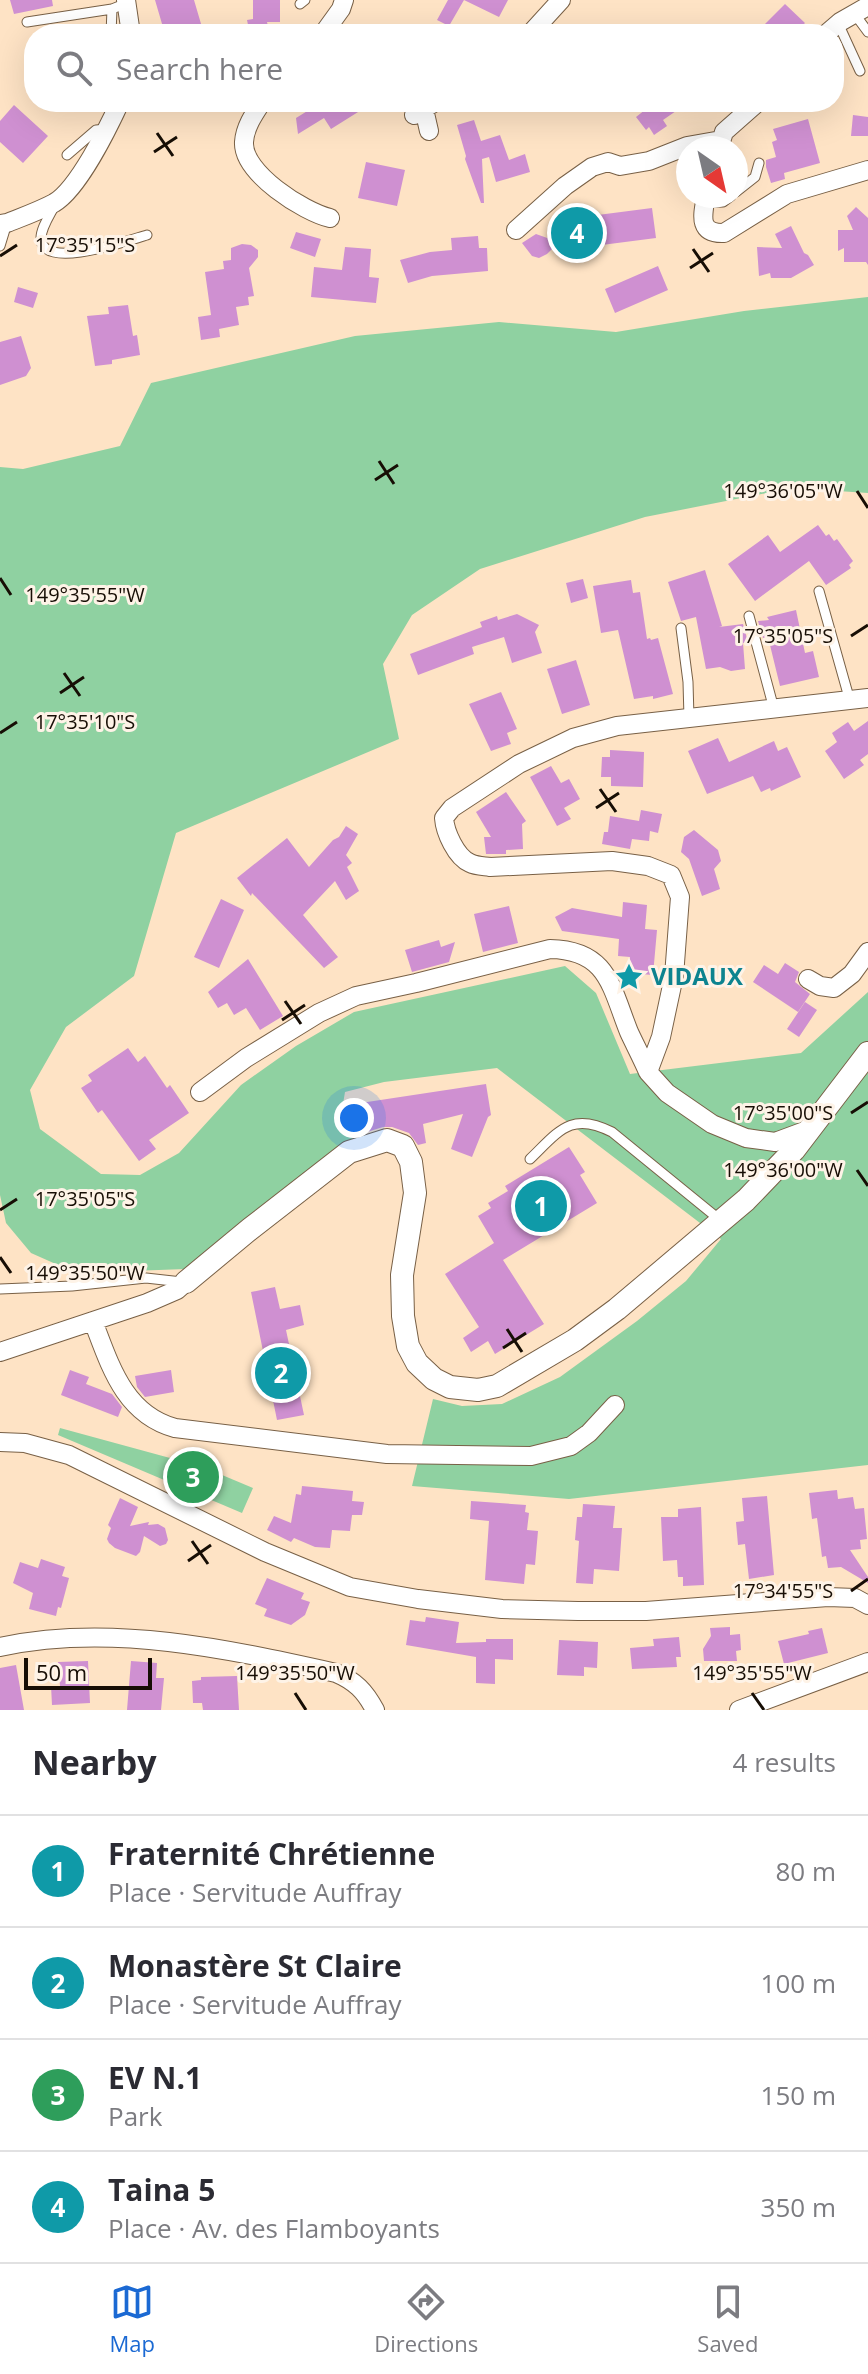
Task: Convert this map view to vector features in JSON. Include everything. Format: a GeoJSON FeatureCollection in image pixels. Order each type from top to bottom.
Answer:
{"type":"FeatureCollection","features":[{"type":"Feature","properties":{"kind":"street"},"geometry":{"type":"LineString","coordinates":[[330,24],[344,0]]}},
{"type":"Feature","properties":{"kind":"street"},"geometry":{"type":"LineString","coordinates":[[539,24],[561,0]]}},
{"type":"Feature","properties":{"kind":"street"},"geometry":{"type":"LineString","coordinates":[[122,4],[128,24]]}},
{"type":"Feature","properties":{"kind":"street"},"geometry":{"type":"LineString","coordinates":[[3,224],[57,202],[83,170],[116,112]]}},
{"type":"Feature","properties":{"kind":"street"},"geometry":{"type":"LineString","coordinates":[[256,112],[246,133],[244,144],[247,159],[264,179],[279,190],[316,215],[330,218]]}},
{"type":"Feature","properties":{"kind":"street"},"geometry":{"type":"LineString","coordinates":[[425,112],[429,131]]}},
{"type":"Feature","properties":{"kind":"street"},"geometry":{"type":"LineString","coordinates":[[724,136],[727,129],[747,112]]}},
{"type":"Feature","properties":{"kind":"street"},"geometry":{"type":"LineString","coordinates":[[516,230],[565,186],[592,167],[608,162],[620,166],[649,161],[676,150]]}},
{"type":"Feature","properties":{"kind":"street"},"geometry":{"type":"LineString","coordinates":[[704,208],[703,222],[706,228],[715,233],[724,233],[787,194],[868,170]]}},
{"type":"Feature","properties":{"kind":"street"},"geometry":{"type":"LineString","coordinates":[[648,1072],[661,1037],[674,976],[680,927],[680,897],[671,875],[648,866],[612,861],[490,867],[470,863],[460,855],[449,837],[444,818],[452,808],[519,764],[573,738],[617,726],[859,700]]}},
{"type":"Feature","properties":{"kind":"street"},"geometry":{"type":"LineString","coordinates":[[200,1092],[246,1058],[319,1013],[356,996],[550,949],[571,949],[594,962],[610,982],[648,1072],[667,1093],[712,1124],[746,1138],[775,1142],[810,1129]]}},
{"type":"Feature","properties":{"kind":"street"},"geometry":{"type":"LineString","coordinates":[[808,979],[820,986],[834,988],[852,974],[868,952]]}},
{"type":"Feature","properties":{"kind":"street"},"geometry":{"type":"LineString","coordinates":[[3,1349],[147,1303],[177,1290],[349,1152],[387,1140],[403,1146],[411,1162],[415,1193],[402,1275],[403,1316],[408,1346],[417,1363],[434,1379],[450,1387],[478,1390],[497,1386],[575,1340],[617,1309],[746,1200],[794,1150],[868,1053]]}},
{"type":"Feature","properties":{"kind":"street"},"geometry":{"type":"LineString","coordinates":[[93,1321],[118,1383],[148,1416],[175,1428],[387,1454],[531,1456],[571,1446],[589,1433],[615,1405]]}},
{"type":"Feature","properties":{"kind":"street"},"geometry":{"type":"LineString","coordinates":[[0,1442],[25,1443],[69,1455],[265,1552],[350,1587],[418,1599],[532,1610],[646,1611],[828,1597],[855,1598],[868,1605]]}},
{"type":"Feature","properties":{"kind":"street"},"geometry":{"type":"LineString","coordinates":[[0,1647],[67,1639],[121,1639],[192,1646],[336,1673],[367,1693],[375,1710]]}},
{"type":"Feature","properties":{"kind":"street"},"geometry":{"type":"LineString","coordinates":[[739,1710],[868,1662]]}},
{"type":"Feature","properties":{"kind":"lane"},"geometry":{"type":"LineString","coordinates":[[27,22],[122,4]]}},
{"type":"Feature","properties":{"kind":"lane"},"geometry":{"type":"LineString","coordinates":[[115,24],[122,4]]}},
{"type":"Feature","properties":{"kind":"lane"},"geometry":{"type":"LineString","coordinates":[[846,19],[868,32]]}},
{"type":"Feature","properties":{"kind":"lane"},"geometry":{"type":"LineString","coordinates":[[846,19],[860,71]]}},
{"type":"Feature","properties":{"kind":"lane"},"geometry":{"type":"LineString","coordinates":[[67,155],[96,130],[108,129]]}},
{"type":"Feature","properties":{"kind":"lane"},"geometry":{"type":"LineString","coordinates":[[748,183],[755,177],[759,163]]}},
{"type":"Feature","properties":{"kind":"lane"},"geometry":{"type":"LineString","coordinates":[[57,202],[45,224],[41,240],[44,248],[52,252],[72,254],[147,235]]}},
{"type":"Feature","properties":{"kind":"lane"},"geometry":{"type":"LineString","coordinates":[[0,246],[3,224]]}},
{"type":"Feature","properties":{"kind":"lane"},"geometry":{"type":"LineString","coordinates":[[819,591],[859,700]]}},
{"type":"Feature","properties":{"kind":"lane"},"geometry":{"type":"LineString","coordinates":[[749,616],[774,710]]}},
{"type":"Feature","properties":{"kind":"lane"},"geometry":{"type":"LineString","coordinates":[[681,628],[689,718]]}},
{"type":"Feature","properties":{"kind":"lane"},"geometry":{"type":"LineString","coordinates":[[530,1159],[562,1130],[578,1121],[592,1123],[612,1132],[721,1221]]}},
{"type":"Feature","properties":{"kind":"lane"},"geometry":{"type":"LineString","coordinates":[[0,1289],[72,1286],[146,1278],[186,1282]]}},
{"type":"Feature","properties":{"kind":"green space"},"geometry":{"type":"Polygon","coordinates":[[[868,297],[868,493],[792,488],[645,517],[480,569],[412,615],[383,664],[399,739],[176,833],[134,976],[66,1027],[30,1090],[40,1129],[101,1174],[140,1175],[179,1153],[241,1085],[296,1046],[354,1012],[565,966],[596,993],[630,1074],[801,1053],[868,992],[868,1465],[569,1499],[412,1486],[433,1399],[462,1406],[502,1404],[560,1377],[686,1281],[721,1239],[497,1068],[384,1082],[345,1092],[341,1116],[353,1139],[186,1269],[76,1273],[31,1253],[6,1223],[0,1195],[0,467],[23,469],[120,446],[151,383],[355,336],[499,322],[616,332],[744,311],[868,297]]]}},
{"type":"Feature","properties":{"kind":"green space"},"geometry":{"type":"Polygon","coordinates":[[[60,1428],[203,1467],[253,1488],[242,1513],[58,1435],[60,1428]]]}},
{"type":"Feature","properties":{"kind":"building"},"geometry":{"type":"Polygon","coordinates":[[[10,0],[52,0],[53,6],[14,14],[10,0]]]}},
{"type":"Feature","properties":{"kind":"building"},"geometry":{"type":"Polygon","coordinates":[[[155,0],[194,0],[201,24],[162,24],[155,0]]]}},
{"type":"Feature","properties":{"kind":"building"},"geometry":{"type":"Polygon","coordinates":[[[253,0],[280,0],[280,22],[248,24],[247,20],[253,19],[253,0]]]}},
{"type":"Feature","properties":{"kind":"building"},"geometry":{"type":"Polygon","coordinates":[[[448,0],[464,0],[450,24],[437,20],[448,0]]]}},
{"type":"Feature","properties":{"kind":"building"},"geometry":{"type":"Polygon","coordinates":[[[464,0],[508,0],[499,17],[464,0]]]}},
{"type":"Feature","properties":{"kind":"building"},"geometry":{"type":"Polygon","coordinates":[[[785,4],[805,23],[804,24],[765,24],[785,4]]]}},
{"type":"Feature","properties":{"kind":"building"},"geometry":{"type":"Polygon","coordinates":[[[14,105],[48,136],[23,163],[0,142],[0,121],[14,105]]]}},
{"type":"Feature","properties":{"kind":"building"},"geometry":{"type":"Polygon","coordinates":[[[306,112],[358,112],[331,129],[324,118],[298,134],[296,118],[306,112]]]}},
{"type":"Feature","properties":{"kind":"building"},"geometry":{"type":"Polygon","coordinates":[[[642,112],[675,112],[663,120],[667,126],[654,135],[636,117],[642,112]]]}},
{"type":"Feature","properties":{"kind":"building"},"geometry":{"type":"Polygon","coordinates":[[[853,115],[868,117],[868,136],[851,136],[853,115]]]}},
{"type":"Feature","properties":{"kind":"building"},"geometry":{"type":"Polygon","coordinates":[[[808,119],[820,163],[784,173],[785,179],[771,183],[766,160],[776,157],[772,142],[777,140],[773,129],[808,119]]]}},
{"type":"Feature","properties":{"kind":"building"},"geometry":{"type":"Polygon","coordinates":[[[474,120],[481,141],[500,135],[509,160],[525,154],[530,172],[496,182],[489,157],[482,159],[484,203],[481,203],[465,159],[457,125],[474,120]]]}},
{"type":"Feature","properties":{"kind":"building"},"geometry":{"type":"Polygon","coordinates":[[[366,162],[405,170],[397,206],[358,198],[366,162]]]}},
{"type":"Feature","properties":{"kind":"building"},"geometry":{"type":"Polygon","coordinates":[[[856,207],[868,218],[868,265],[866,262],[844,262],[844,248],[838,251],[838,230],[853,230],[847,216],[856,207]]]}},
{"type":"Feature","properties":{"kind":"building"},"geometry":{"type":"Polygon","coordinates":[[[652,208],[656,238],[594,246],[593,236],[555,246],[539,258],[532,256],[522,243],[536,234],[550,239],[561,231],[571,230],[574,225],[592,226],[590,216],[652,208]]]}},
{"type":"Feature","properties":{"kind":"building"},"geometry":{"type":"Polygon","coordinates":[[[791,226],[804,253],[814,265],[791,278],[771,278],[770,273],[759,276],[757,247],[782,248],[775,234],[791,226]]]}},
{"type":"Feature","properties":{"kind":"building"},"geometry":{"type":"Polygon","coordinates":[[[296,232],[321,239],[315,257],[290,248],[296,232]]]}},
{"type":"Feature","properties":{"kind":"building"},"geometry":{"type":"Polygon","coordinates":[[[478,236],[479,248],[487,248],[488,271],[432,276],[408,283],[400,260],[452,250],[451,238],[478,236]]]}},
{"type":"Feature","properties":{"kind":"building"},"geometry":{"type":"Polygon","coordinates":[[[242,244],[258,250],[258,257],[249,268],[254,296],[248,297],[249,305],[236,307],[239,325],[219,329],[220,337],[201,340],[198,317],[211,315],[205,272],[224,269],[223,261],[231,260],[231,248],[242,244]]]}},
{"type":"Feature","properties":{"kind":"building"},"geometry":{"type":"Polygon","coordinates":[[[345,247],[371,249],[369,277],[379,278],[376,303],[311,297],[314,267],[342,270],[345,247]]]}},
{"type":"Feature","properties":{"kind":"building"},"geometry":{"type":"Polygon","coordinates":[[[658,266],[668,290],[615,313],[605,289],[658,266]]]}},
{"type":"Feature","properties":{"kind":"building"},"geometry":{"type":"Polygon","coordinates":[[[18,287],[38,293],[33,308],[14,302],[18,287]]]}},
{"type":"Feature","properties":{"kind":"building"},"geometry":{"type":"Polygon","coordinates":[[[128,305],[140,355],[95,366],[87,316],[109,314],[108,307],[128,305]]]}},
{"type":"Feature","properties":{"kind":"building"},"geometry":{"type":"Polygon","coordinates":[[[21,336],[31,368],[26,376],[0,385],[0,342],[21,336]]]}},
{"type":"Feature","properties":{"kind":"building"},"geometry":{"type":"Polygon","coordinates":[[[818,525],[826,536],[829,534],[834,541],[837,539],[853,561],[849,565],[851,568],[826,585],[809,561],[755,601],[728,564],[768,535],[780,552],[818,525]]]}},
{"type":"Feature","properties":{"kind":"building"},"geometry":{"type":"Polygon","coordinates":[[[705,570],[722,626],[719,627],[743,624],[748,642],[743,643],[745,669],[706,669],[696,617],[681,621],[668,582],[705,570]]]}},
{"type":"Feature","properties":{"kind":"building"},"geometry":{"type":"Polygon","coordinates":[[[583,579],[588,598],[571,603],[566,583],[583,579]]]}},
{"type":"Feature","properties":{"kind":"building"},"geometry":{"type":"Polygon","coordinates":[[[631,580],[633,593],[640,592],[647,639],[658,638],[673,694],[653,699],[653,696],[634,699],[618,630],[601,633],[593,586],[631,580]]]}},
{"type":"Feature","properties":{"kind":"building"},"geometry":{"type":"Polygon","coordinates":[[[796,610],[805,653],[813,651],[819,677],[780,686],[768,637],[763,638],[758,621],[796,610]]]}},
{"type":"Feature","properties":{"kind":"building"},"geometry":{"type":"Polygon","coordinates":[[[517,614],[539,625],[535,632],[542,653],[512,663],[504,637],[472,647],[474,654],[418,675],[410,654],[482,627],[480,622],[517,614]]]}},
{"type":"Feature","properties":{"kind":"building"},"geometry":{"type":"Polygon","coordinates":[[[576,660],[590,705],[562,714],[547,669],[576,660]]]}},
{"type":"Feature","properties":{"kind":"building"},"geometry":{"type":"Polygon","coordinates":[[[501,692],[517,729],[507,733],[511,744],[491,751],[469,704],[501,692]]]}},
{"type":"Feature","properties":{"kind":"building"},"geometry":{"type":"Polygon","coordinates":[[[868,721],[868,754],[860,760],[864,765],[844,779],[825,751],[837,742],[832,733],[848,722],[854,731],[868,721]]]}},
{"type":"Feature","properties":{"kind":"building"},"geometry":{"type":"Polygon","coordinates":[[[718,738],[729,762],[774,741],[778,751],[787,747],[801,777],[771,791],[770,788],[761,792],[753,776],[707,794],[688,751],[718,738]]]}},
{"type":"Feature","properties":{"kind":"building"},"geometry":{"type":"Polygon","coordinates":[[[610,750],[644,752],[643,787],[611,786],[611,777],[601,777],[602,757],[610,757],[610,750]]]}},
{"type":"Feature","properties":{"kind":"building"},"geometry":{"type":"Polygon","coordinates":[[[551,766],[561,783],[569,779],[580,799],[564,808],[571,819],[557,826],[530,777],[551,766]]]}},
{"type":"Feature","properties":{"kind":"building"},"geometry":{"type":"Polygon","coordinates":[[[506,792],[526,821],[522,824],[523,849],[506,850],[506,854],[486,854],[484,837],[491,837],[476,812],[506,792]]]}},
{"type":"Feature","properties":{"kind":"building"},"geometry":{"type":"Polygon","coordinates":[[[641,810],[662,814],[658,833],[650,831],[649,841],[632,839],[630,849],[602,844],[604,832],[608,832],[610,816],[639,821],[641,810]]]}},
{"type":"Feature","properties":{"kind":"building"},"geometry":{"type":"Polygon","coordinates":[[[346,826],[358,834],[346,855],[352,863],[347,867],[359,891],[346,900],[335,881],[303,915],[338,957],[324,968],[252,893],[251,896],[237,878],[287,838],[309,867],[346,826]]]}},
{"type":"Feature","properties":{"kind":"building"},"geometry":{"type":"Polygon","coordinates":[[[694,830],[718,850],[721,861],[714,869],[720,889],[702,896],[689,859],[681,852],[684,837],[694,830]]]}},
{"type":"Feature","properties":{"kind":"building"},"geometry":{"type":"Polygon","coordinates":[[[221,899],[244,910],[219,968],[194,957],[221,899]]]}},
{"type":"Feature","properties":{"kind":"building"},"geometry":{"type":"Polygon","coordinates":[[[623,902],[647,905],[645,929],[657,930],[653,975],[628,973],[630,957],[618,956],[619,939],[562,931],[555,917],[572,908],[622,917],[623,902]]]}},
{"type":"Feature","properties":{"kind":"building"},"geometry":{"type":"Polygon","coordinates":[[[509,906],[518,943],[483,952],[474,914],[509,906]]]}},
{"type":"Feature","properties":{"kind":"building"},"geometry":{"type":"Polygon","coordinates":[[[439,940],[441,947],[455,942],[449,962],[412,972],[405,950],[439,940]]]}},
{"type":"Feature","properties":{"kind":"building"},"geometry":{"type":"Polygon","coordinates":[[[248,959],[283,1016],[260,1030],[246,1008],[234,1015],[227,1003],[218,1008],[208,992],[248,959]]]}},
{"type":"Feature","properties":{"kind":"building"},"geometry":{"type":"Polygon","coordinates":[[[785,963],[799,972],[795,982],[810,994],[798,1012],[753,982],[764,965],[778,974],[785,963]]]}},
{"type":"Feature","properties":{"kind":"building"},"geometry":{"type":"Polygon","coordinates":[[[805,1002],[817,1010],[799,1037],[787,1029],[805,1002]]]}},
{"type":"Feature","properties":{"kind":"building"},"geometry":{"type":"Polygon","coordinates":[[[128,1048],[138,1062],[145,1056],[189,1113],[149,1140],[156,1149],[139,1161],[102,1110],[98,1113],[81,1088],[92,1081],[88,1075],[128,1048]]]}},
{"type":"Feature","properties":{"kind":"building"},"geometry":{"type":"Polygon","coordinates":[[[486,1084],[491,1115],[472,1157],[451,1149],[463,1114],[423,1124],[426,1143],[418,1145],[409,1133],[392,1127],[367,1132],[365,1128],[357,1128],[354,1104],[486,1084]]]}},
{"type":"Feature","properties":{"kind":"building"},"geometry":{"type":"Polygon","coordinates":[[[569,1147],[585,1172],[580,1175],[597,1203],[503,1260],[544,1324],[495,1354],[488,1341],[471,1352],[463,1338],[479,1327],[445,1274],[494,1243],[478,1216],[491,1208],[488,1203],[508,1191],[505,1186],[569,1147]]]}},
{"type":"Feature","properties":{"kind":"building"},"geometry":{"type":"Polygon","coordinates":[[[275,1287],[280,1309],[300,1305],[304,1325],[286,1330],[304,1415],[277,1420],[251,1292],[275,1287]]]}},
{"type":"Feature","properties":{"kind":"building"},"geometry":{"type":"Polygon","coordinates":[[[70,1370],[89,1377],[86,1384],[112,1394],[122,1407],[118,1417],[61,1395],[70,1370]]]}},
{"type":"Feature","properties":{"kind":"building"},"geometry":{"type":"Polygon","coordinates":[[[171,1370],[174,1392],[145,1397],[137,1387],[135,1376],[171,1370]]]}},
{"type":"Feature","properties":{"kind":"building"},"geometry":{"type":"Polygon","coordinates":[[[302,1486],[353,1491],[352,1501],[364,1502],[362,1515],[352,1515],[350,1531],[332,1530],[330,1548],[315,1547],[294,1538],[291,1542],[267,1530],[274,1516],[291,1523],[296,1494],[301,1495],[302,1486]]]}},
{"type":"Feature","properties":{"kind":"building"},"geometry":{"type":"Polygon","coordinates":[[[837,1490],[838,1499],[853,1497],[855,1509],[864,1508],[867,1539],[860,1540],[861,1549],[850,1550],[868,1577],[868,1583],[841,1567],[828,1568],[826,1556],[822,1557],[817,1518],[812,1519],[809,1493],[837,1490]]]}},
{"type":"Feature","properties":{"kind":"building"},"geometry":{"type":"Polygon","coordinates":[[[767,1496],[774,1575],[749,1579],[745,1544],[738,1545],[736,1522],[744,1521],[742,1498],[767,1496]]]}},
{"type":"Feature","properties":{"kind":"building"},"geometry":{"type":"Polygon","coordinates":[[[120,1498],[138,1507],[130,1526],[149,1522],[148,1525],[158,1524],[165,1528],[166,1544],[160,1546],[144,1536],[136,1556],[109,1543],[107,1539],[111,1528],[108,1525],[120,1498]]]}},
{"type":"Feature","properties":{"kind":"building"},"geometry":{"type":"Polygon","coordinates":[[[471,1501],[526,1505],[525,1512],[529,1513],[527,1530],[538,1531],[535,1565],[526,1564],[524,1584],[485,1580],[489,1521],[470,1519],[471,1501]]]}},
{"type":"Feature","properties":{"kind":"building"},"geometry":{"type":"Polygon","coordinates":[[[583,1504],[615,1506],[613,1528],[622,1528],[619,1571],[594,1569],[593,1584],[576,1583],[577,1517],[582,1517],[583,1504]]]}},
{"type":"Feature","properties":{"kind":"building"},"geometry":{"type":"Polygon","coordinates":[[[701,1507],[704,1585],[683,1586],[683,1577],[678,1577],[677,1560],[663,1561],[661,1517],[678,1517],[678,1509],[701,1507]]]}},
{"type":"Feature","properties":{"kind":"building"},"geometry":{"type":"Polygon","coordinates":[[[41,1559],[65,1567],[62,1576],[69,1578],[56,1616],[29,1609],[33,1593],[13,1583],[20,1562],[38,1568],[41,1559]]]}},
{"type":"Feature","properties":{"kind":"building"},"geometry":{"type":"Polygon","coordinates":[[[267,1578],[304,1593],[301,1599],[310,1602],[305,1615],[291,1625],[264,1616],[267,1609],[255,1604],[267,1578]]]}},
{"type":"Feature","properties":{"kind":"building"},"geometry":{"type":"Polygon","coordinates":[[[426,1617],[459,1622],[456,1643],[513,1639],[513,1660],[495,1659],[495,1684],[476,1683],[476,1657],[406,1645],[410,1620],[425,1622],[426,1617]]]}},
{"type":"Feature","properties":{"kind":"building"},"geometry":{"type":"Polygon","coordinates":[[[730,1627],[730,1635],[740,1634],[741,1650],[736,1651],[737,1661],[704,1661],[703,1649],[711,1636],[710,1628],[730,1627]]]}},
{"type":"Feature","properties":{"kind":"building"},"geometry":{"type":"Polygon","coordinates":[[[822,1628],[828,1653],[784,1664],[778,1641],[822,1628]]]}},
{"type":"Feature","properties":{"kind":"building"},"geometry":{"type":"Polygon","coordinates":[[[679,1637],[681,1657],[676,1657],[677,1667],[632,1669],[630,1648],[654,1646],[653,1639],[679,1637]]]}},
{"type":"Feature","properties":{"kind":"building"},"geometry":{"type":"Polygon","coordinates":[[[559,1640],[598,1642],[597,1668],[584,1667],[584,1676],[557,1675],[559,1640]]]}},
{"type":"Feature","properties":{"kind":"building"},"geometry":{"type":"Polygon","coordinates":[[[88,1661],[90,1703],[52,1705],[51,1686],[60,1686],[58,1662],[88,1661]]]}},
{"type":"Feature","properties":{"kind":"building"},"geometry":{"type":"Polygon","coordinates":[[[131,1661],[157,1663],[156,1678],[164,1678],[161,1710],[127,1710],[131,1661]]]}},
{"type":"Feature","properties":{"kind":"building"},"geometry":{"type":"Polygon","coordinates":[[[16,1665],[24,1710],[0,1710],[0,1668],[16,1665]]]}},
{"type":"Feature","properties":{"kind":"building"},"geometry":{"type":"Polygon","coordinates":[[[237,1676],[239,1710],[203,1710],[202,1703],[193,1703],[192,1681],[201,1680],[201,1677],[237,1676]]]}},
{"type":"Feature","properties":{"kind":"place","name":"Taina 5"},"geometry":{"type":"Point","coordinates":[577,233]}},
{"type":"Feature","properties":{"kind":"place","name":"VIDAUX"},"geometry":{"type":"Point","coordinates":[629,977]}},
{"type":"Feature","properties":{"kind":"place","name":"Fraternité Chrétienne"},"geometry":{"type":"Point","coordinates":[541,1206]}},
{"type":"Feature","properties":{"kind":"place","name":"Monastère St Claire"},"geometry":{"type":"Point","coordinates":[281,1373]}},
{"type":"Feature","properties":{"kind":"place","name":"EV N.1"},"geometry":{"type":"Point","coordinates":[193,1477]}}]}
